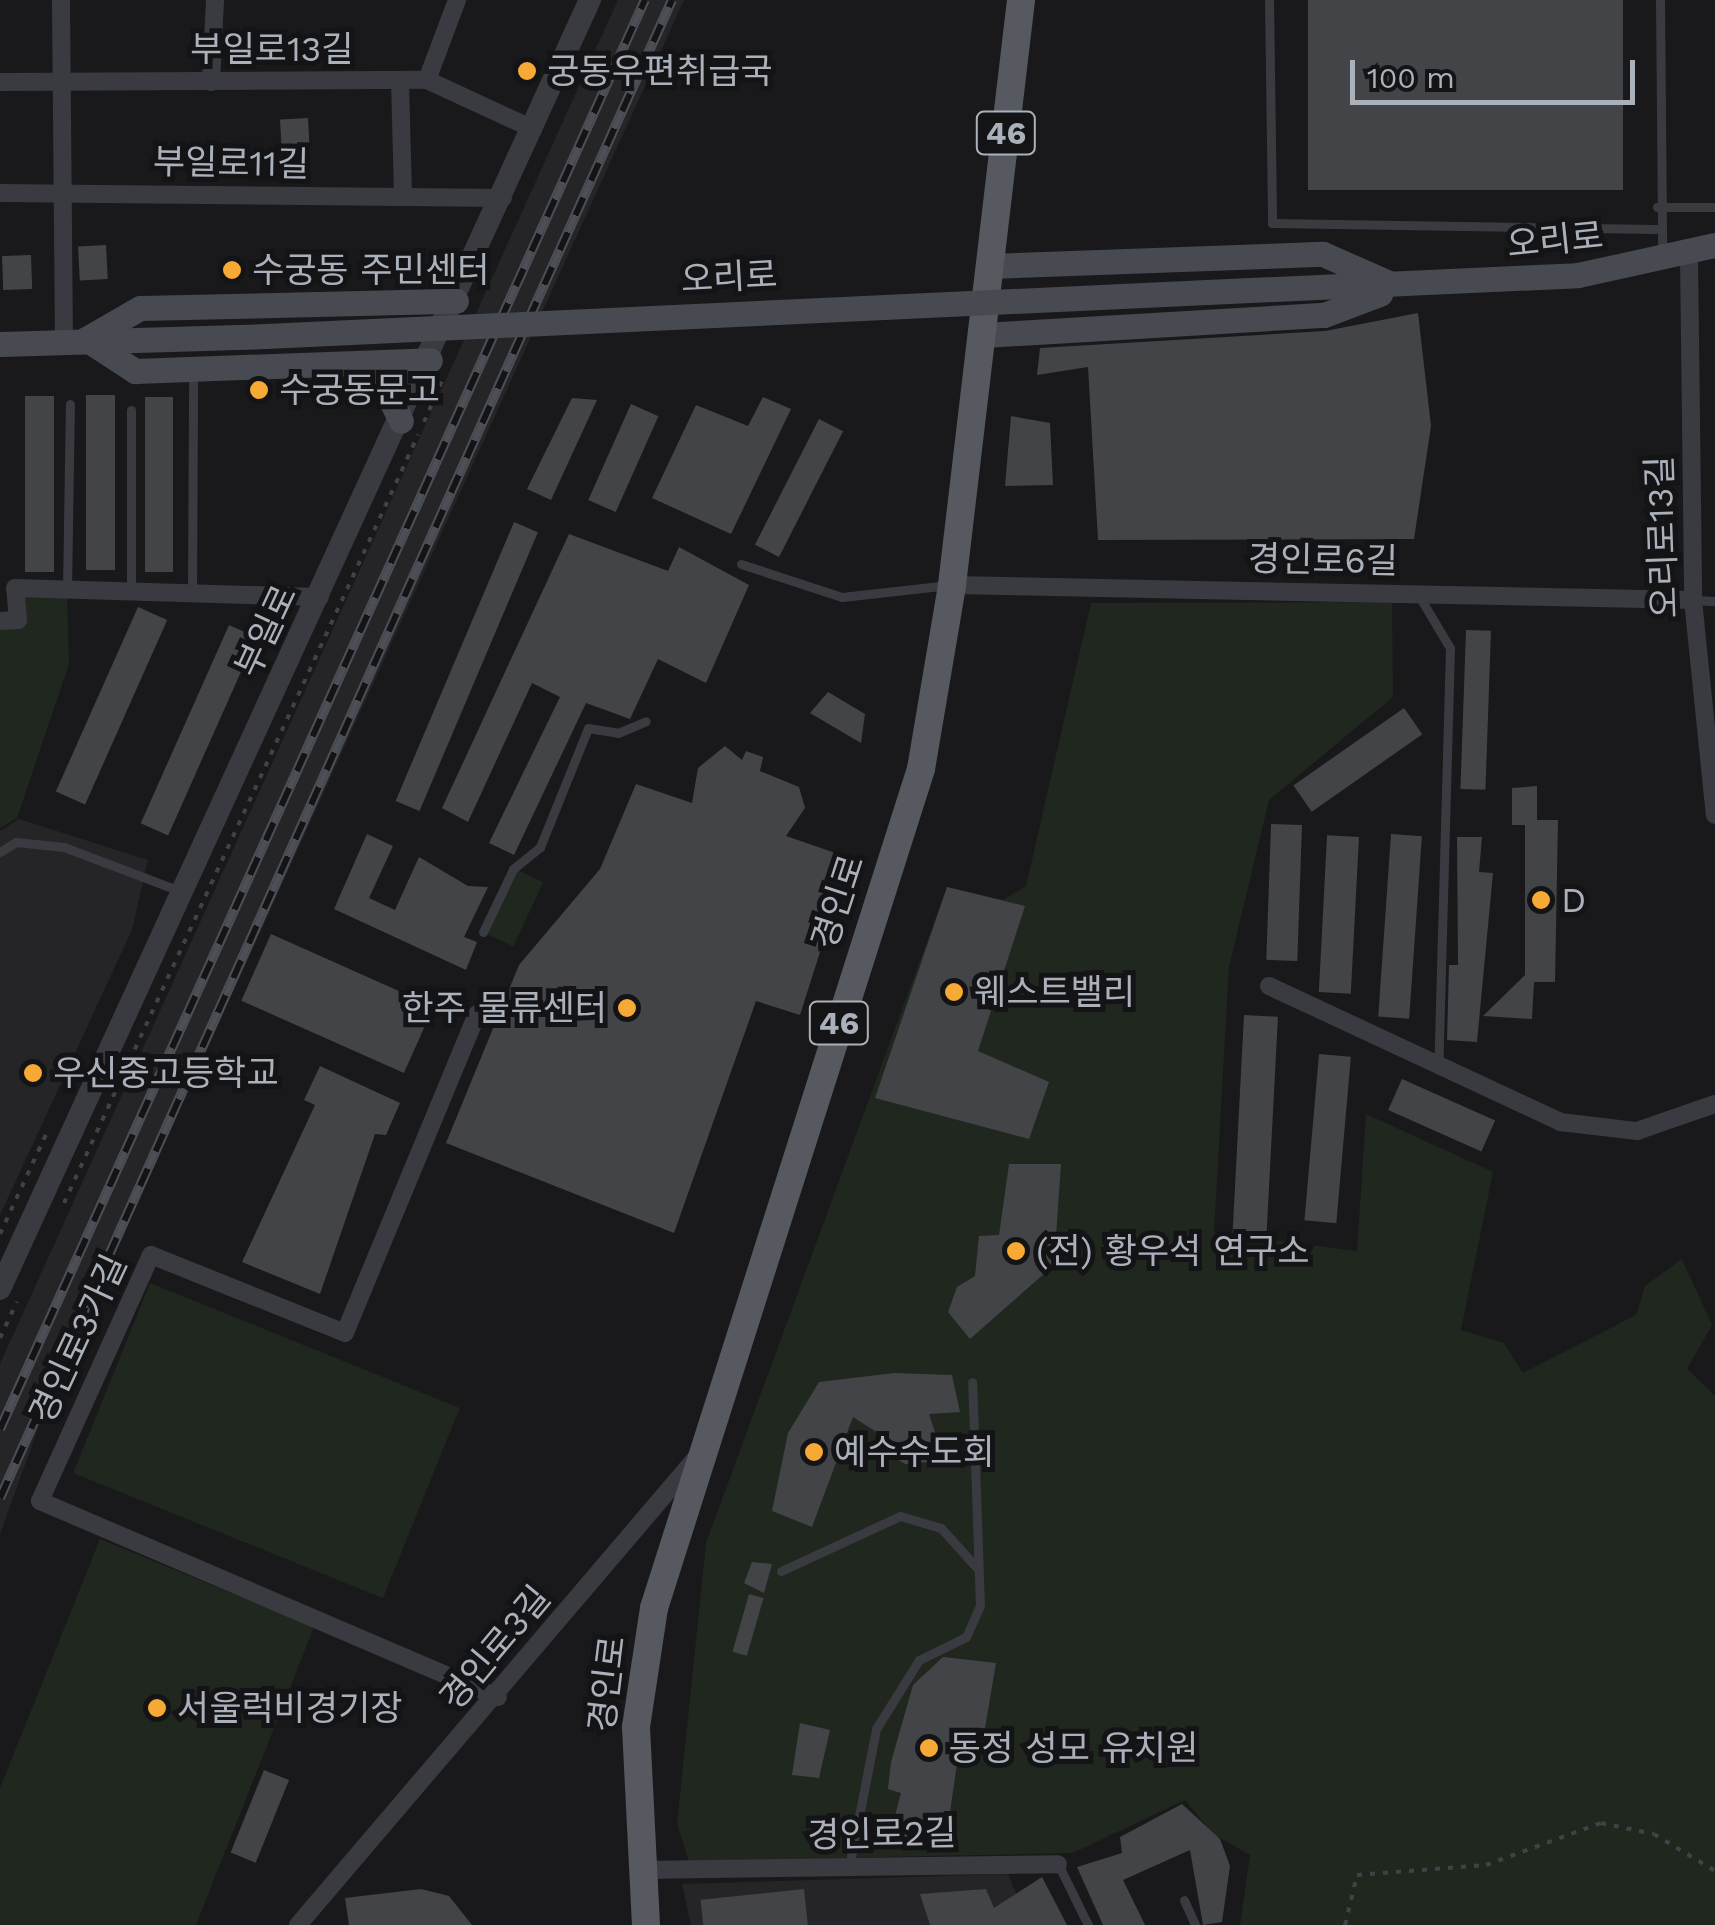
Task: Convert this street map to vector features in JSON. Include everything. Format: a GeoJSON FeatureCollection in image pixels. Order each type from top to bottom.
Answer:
{"type":"FeatureCollection","features":[{"type":"Feature","properties":{"kind":"main road","name":"경인로"},"geometry":{"type":"LineString","coordinates":[[646,1925],[639,1870],[636,1727],[654,1608],[699,1454],[921,769],[952,584],[1020,0]]}},
{"type":"Feature","properties":{"kind":"main road","name":"오리로"},"geometry":{"type":"LineString","coordinates":[[0,344],[1398,287],[1676,259],[1715,244]]}},
{"type":"Feature","properties":{"kind":"main road","name":"오리로"},"geometry":{"type":"LineString","coordinates":[[991,266],[1323,254],[1398,287]]}},
{"type":"Feature","properties":{"kind":"main road","name":"오리로"},"geometry":{"type":"LineString","coordinates":[[984,335],[1324,315],[1398,287]]}},
{"type":"Feature","properties":{"kind":"main road"},"geometry":{"type":"LineString","coordinates":[[75,338],[140,308],[456,302]]}},
{"type":"Feature","properties":{"kind":"main road"},"geometry":{"type":"LineString","coordinates":[[308,364],[336,333],[309,304]]}},
{"type":"Feature","properties":{"kind":"main road"},"geometry":{"type":"LineString","coordinates":[[75,338],[135,370],[347,362],[439,364]]}},
{"type":"Feature","properties":{"kind":"main road"},"geometry":{"type":"LineString","coordinates":[[347,362],[382,382],[401,421]]}},
{"type":"Feature","properties":{"kind":"street"},"geometry":{"type":"LineString","coordinates":[[211,82],[215,0]]}},
{"type":"Feature","properties":{"kind":"street"},"geometry":{"type":"LineString","coordinates":[[427,80],[457,0]]}},
{"type":"Feature","properties":{"kind":"street","name":"부일로"},"geometry":{"type":"LineString","coordinates":[[12,1289],[182,892],[401,421],[439,364],[456,302],[590,0]]}},
{"type":"Feature","properties":{"kind":"street"},"geometry":{"type":"LineString","coordinates":[[65,1],[59,194],[75,338]]}},
{"type":"Feature","properties":{"kind":"street"},"geometry":{"type":"LineString","coordinates":[[400,80],[403,197]]}},
{"type":"Feature","properties":{"kind":"street","name":"부일로13길"},"geometry":{"type":"LineString","coordinates":[[0,82],[427,80],[533,129]]}},
{"type":"Feature","properties":{"kind":"street","name":"부일로11길"},"geometry":{"type":"LineString","coordinates":[[0,193],[502,198]]}},
{"type":"Feature","properties":{"kind":"street","name":"오리로13길"},"geometry":{"type":"LineString","coordinates":[[1676,259],[1693,600],[1715,814]]}},
{"type":"Feature","properties":{"kind":"street","name":"경인로6길"},"geometry":{"type":"LineString","coordinates":[[952,584],[1693,600]]}},
{"type":"Feature","properties":{"kind":"street"},"geometry":{"type":"LineString","coordinates":[[0,621],[18,620],[15,588],[320,597]]}},
{"type":"Feature","properties":{"kind":"street"},"geometry":{"type":"LineString","coordinates":[[1269,986],[1560,1122],[1637,1131],[1715,1104]]}},
{"type":"Feature","properties":{"kind":"street","name":"경인로3가길"},"geometry":{"type":"LineString","coordinates":[[478,1014],[345,1333],[152,1254],[40,1501],[498,1697]]}},
{"type":"Feature","properties":{"kind":"street","name":"경인로3길"},"geometry":{"type":"LineString","coordinates":[[298,1925],[498,1697],[699,1454]]}},
{"type":"Feature","properties":{"kind":"street","name":"경인로2길"},"geometry":{"type":"LineString","coordinates":[[639,1870],[1058,1864]]}},
{"type":"Feature","properties":{"kind":"lane"},"geometry":{"type":"LineString","coordinates":[[1269,0],[1272,223],[1656,230]]}},
{"type":"Feature","properties":{"kind":"lane"},"geometry":{"type":"LineString","coordinates":[[1660,0],[1656,230],[1676,259]]}},
{"type":"Feature","properties":{"kind":"lane"},"geometry":{"type":"LineString","coordinates":[[1657,207],[1715,206]]}},
{"type":"Feature","properties":{"kind":"lane"},"geometry":{"type":"LineString","coordinates":[[192,593],[193,368]]}},
{"type":"Feature","properties":{"kind":"lane"},"geometry":{"type":"LineString","coordinates":[[67,590],[70,404]]}},
{"type":"Feature","properties":{"kind":"lane"},"geometry":{"type":"LineString","coordinates":[[131,410],[131,592]]}},
{"type":"Feature","properties":{"kind":"lane"},"geometry":{"type":"LineString","coordinates":[[742,564],[842,596],[952,584]]}},
{"type":"Feature","properties":{"kind":"lane"},"geometry":{"type":"LineString","coordinates":[[1418,594],[1450,648],[1438,1065]]}},
{"type":"Feature","properties":{"kind":"lane"},"geometry":{"type":"LineString","coordinates":[[1693,600],[1715,601]]}},
{"type":"Feature","properties":{"kind":"lane"},"geometry":{"type":"LineString","coordinates":[[483,932],[513,869],[540,847],[588,728],[618,733],[646,721]]}},
{"type":"Feature","properties":{"kind":"lane"},"geometry":{"type":"LineString","coordinates":[[0,852],[16,842],[64,847],[182,892]]}},
{"type":"Feature","properties":{"kind":"lane"},"geometry":{"type":"LineString","coordinates":[[850,1867],[876,1729],[920,1660],[966,1637],[980,1606],[972,1382]]}},
{"type":"Feature","properties":{"kind":"lane"},"geometry":{"type":"LineString","coordinates":[[781,1571],[900,1516],[940,1528],[978,1568]]}},
{"type":"Feature","properties":{"kind":"lane","name":"경인로2길"},"geometry":{"type":"LineString","coordinates":[[1058,1864],[1088,1925]]}},
{"type":"Feature","properties":{"kind":"lane"},"geometry":{"type":"LineString","coordinates":[[1184,1900],[1194,1925]]}},
{"type":"Feature","properties":{"kind":"path"},"geometry":{"type":"LineString","coordinates":[[54,1222],[439,364]]}},
{"type":"Feature","properties":{"kind":"path"},"geometry":{"type":"LineString","coordinates":[[0,1338],[12,1289]]}},
{"type":"Feature","properties":{"kind":"path"},"geometry":{"type":"LineString","coordinates":[[1345,1925],[1357,1875],[1486,1866],[1600,1823],[1654,1834],[1715,1872]]}},
{"type":"Feature","properties":{"kind":"shaded area"},"geometry":{"type":"Polygon","coordinates":[[[618,0],[684,0],[52,1390],[0,1534],[0,1364],[618,0]]]}},
{"type":"Feature","properties":{"kind":"shaded area"},"geometry":{"type":"Polygon","coordinates":[[[67,593],[69,664],[17,818],[0,828],[0,629],[19,596],[67,593]]]}},
{"type":"Feature","properties":{"kind":"shaded area"},"geometry":{"type":"Polygon","coordinates":[[[1392,602],[1393,697],[1269,800],[1229,967],[1214,1233],[1357,1251],[1366,1114],[1493,1172],[1461,1330],[1504,1343],[1523,1373],[1636,1315],[1645,1286],[1682,1259],[1712,1325],[1687,1369],[1715,1396],[1715,1925],[1240,1925],[1250,1855],[1213,1834],[1185,1800],[1073,1853],[689,1861],[677,1824],[706,1543],[947,887],[1003,900],[1026,886],[1091,603],[1392,602]]]}},
{"type":"Feature","properties":{"kind":"shaded area","name":"우신중고등학교"},"geometry":{"type":"Polygon","coordinates":[[[19,819],[148,860],[132,930],[0,1215],[0,831],[19,819]]]}},
{"type":"Feature","properties":{"kind":"shaded area"},"geometry":{"type":"Polygon","coordinates":[[[517,870],[543,882],[513,947],[487,934],[517,870]]]}},
{"type":"Feature","properties":{"kind":"shaded area"},"geometry":{"type":"Polygon","coordinates":[[[150,1283],[460,1408],[383,1598],[73,1473],[150,1283]]]}},
{"type":"Feature","properties":{"kind":"shaded area","name":"서울럭비경기장"},"geometry":{"type":"Polygon","coordinates":[[[100,1539],[314,1627],[196,1925],[0,1925],[0,1788],[100,1539]]]}},
{"type":"Feature","properties":{"kind":"shaded area"},"geometry":{"type":"Polygon","coordinates":[[[1008,1874],[1029,1925],[691,1925],[682,1884],[1008,1874]]]}},
{"type":"Feature","properties":{"kind":"building"},"geometry":{"type":"Polygon","coordinates":[[[1308,0],[1623,0],[1623,190],[1308,190],[1308,0]]]}},
{"type":"Feature","properties":{"kind":"building"},"geometry":{"type":"Polygon","coordinates":[[[308,118],[310,152],[282,153],[280,119],[308,118]]]}},
{"type":"Feature","properties":{"kind":"building"},"geometry":{"type":"Polygon","coordinates":[[[106,245],[108,279],[80,280],[78,246],[106,245]]]}},
{"type":"Feature","properties":{"kind":"building"},"geometry":{"type":"Polygon","coordinates":[[[31,255],[32,289],[3,290],[2,256],[31,255]]]}},
{"type":"Feature","properties":{"kind":"building"},"geometry":{"type":"Polygon","coordinates":[[[1418,313],[1431,426],[1414,539],[1098,540],[1088,367],[1037,375],[1040,348],[1325,331],[1418,313]]]}},
{"type":"Feature","properties":{"kind":"building"},"geometry":{"type":"Polygon","coordinates":[[[86,395],[115,395],[115,570],[86,570],[86,395]]]}},
{"type":"Feature","properties":{"kind":"building"},"geometry":{"type":"Polygon","coordinates":[[[25,396],[54,396],[54,572],[25,572],[25,396]]]}},
{"type":"Feature","properties":{"kind":"building"},"geometry":{"type":"Polygon","coordinates":[[[145,397],[173,397],[173,572],[145,572],[145,397]]]}},
{"type":"Feature","properties":{"kind":"building"},"geometry":{"type":"Polygon","coordinates":[[[763,397],[791,409],[731,534],[652,498],[696,405],[748,426],[763,397]]]}},
{"type":"Feature","properties":{"kind":"building"},"geometry":{"type":"Polygon","coordinates":[[[572,398],[597,400],[551,500],[527,489],[572,398]]]}},
{"type":"Feature","properties":{"kind":"building"},"geometry":{"type":"Polygon","coordinates":[[[631,404],[658,416],[616,512],[588,500],[631,404]]]}},
{"type":"Feature","properties":{"kind":"building"},"geometry":{"type":"Polygon","coordinates":[[[1011,416],[1050,423],[1053,485],[1005,486],[1011,416]]]}},
{"type":"Feature","properties":{"kind":"building"},"geometry":{"type":"Polygon","coordinates":[[[819,419],[843,431],[779,557],[755,545],[819,419]]]}},
{"type":"Feature","properties":{"kind":"building"},"geometry":{"type":"Polygon","coordinates":[[[514,522],[538,532],[420,811],[396,801],[514,522]]]}},
{"type":"Feature","properties":{"kind":"building"},"geometry":{"type":"Polygon","coordinates":[[[569,534],[668,571],[679,547],[749,585],[706,683],[658,659],[630,719],[586,703],[514,855],[489,843],[560,697],[532,683],[468,822],[442,808],[569,534]]]}},
{"type":"Feature","properties":{"kind":"building"},"geometry":{"type":"Polygon","coordinates":[[[138,607],[167,620],[85,805],[56,792],[138,607]]]}},
{"type":"Feature","properties":{"kind":"building"},"geometry":{"type":"Polygon","coordinates":[[[229,625],[256,637],[168,835],[141,823],[229,625]]]}},
{"type":"Feature","properties":{"kind":"building"},"geometry":{"type":"Polygon","coordinates":[[[1466,630],[1491,631],[1485,790],[1460,789],[1466,630]]]}},
{"type":"Feature","properties":{"kind":"building"},"geometry":{"type":"Polygon","coordinates":[[[828,692],[865,714],[861,743],[810,713],[828,692]]]}},
{"type":"Feature","properties":{"kind":"building"},"geometry":{"type":"Polygon","coordinates":[[[1404,708],[1422,734],[1312,812],[1293,785],[1404,708]]]}},
{"type":"Feature","properties":{"kind":"building","name":"한주 물류센터"},"geometry":{"type":"Polygon","coordinates":[[[725,746],[742,760],[746,751],[763,757],[760,771],[799,787],[805,808],[786,836],[850,858],[800,1015],[756,1001],[674,1233],[446,1143],[519,965],[600,869],[636,784],[692,803],[698,768],[725,746]]]}},
{"type":"Feature","properties":{"kind":"building","name":"D"},"geometry":{"type":"Polygon","coordinates":[[[1537,786],[1537,820],[1558,820],[1555,982],[1534,982],[1532,1019],[1483,1016],[1525,975],[1525,825],[1512,825],[1512,788],[1537,786]]]}},
{"type":"Feature","properties":{"kind":"building"},"geometry":{"type":"Polygon","coordinates":[[[1271,824],[1302,825],[1297,961],[1266,960],[1271,824]]]}},
{"type":"Feature","properties":{"kind":"building"},"geometry":{"type":"Polygon","coordinates":[[[367,834],[393,846],[369,898],[395,910],[419,857],[468,886],[488,887],[464,937],[477,942],[466,970],[334,909],[367,834]]]}},
{"type":"Feature","properties":{"kind":"building"},"geometry":{"type":"Polygon","coordinates":[[[1391,834],[1422,836],[1409,1019],[1378,1017],[1391,834]]]}},
{"type":"Feature","properties":{"kind":"building"},"geometry":{"type":"Polygon","coordinates":[[[1327,835],[1359,837],[1351,994],[1319,992],[1327,835]]]}},
{"type":"Feature","properties":{"kind":"building"},"geometry":{"type":"Polygon","coordinates":[[[1457,837],[1482,837],[1479,872],[1493,873],[1477,1042],[1447,1040],[1449,965],[1458,965],[1457,837]]]}},
{"type":"Feature","properties":{"kind":"building","name":"웨스트밸리"},"geometry":{"type":"Polygon","coordinates":[[[947,887],[1025,906],[978,1051],[1049,1082],[1029,1139],[875,1098],[947,887]]]}},
{"type":"Feature","properties":{"kind":"building"},"geometry":{"type":"Polygon","coordinates":[[[271,934],[434,1006],[404,1073],[241,1001],[271,934]]]}},
{"type":"Feature","properties":{"kind":"building"},"geometry":{"type":"Polygon","coordinates":[[[1244,1015],[1278,1017],[1267,1234],[1233,1233],[1244,1015]]]}},
{"type":"Feature","properties":{"kind":"building"},"geometry":{"type":"Polygon","coordinates":[[[1319,1054],[1351,1057],[1336,1223],[1304,1220],[1319,1054]]]}},
{"type":"Feature","properties":{"kind":"building"},"geometry":{"type":"Polygon","coordinates":[[[320,1066],[400,1103],[386,1135],[375,1134],[320,1294],[242,1262],[315,1105],[304,1100],[320,1066]]]}},
{"type":"Feature","properties":{"kind":"building"},"geometry":{"type":"Polygon","coordinates":[[[1402,1079],[1495,1120],[1481,1152],[1388,1110],[1402,1079]]]}},
{"type":"Feature","properties":{"kind":"building","name":"(전) 황우석 연구소"},"geometry":{"type":"Polygon","coordinates":[[[1009,1164],[1061,1164],[1054,1265],[970,1339],[948,1312],[957,1287],[975,1276],[979,1236],[999,1235],[1009,1164]]]}},
{"type":"Feature","properties":{"kind":"building","name":"예수수도회"},"geometry":{"type":"Polygon","coordinates":[[[894,1373],[952,1375],[960,1412],[929,1414],[941,1450],[929,1462],[905,1464],[889,1454],[886,1438],[853,1417],[812,1527],[772,1511],[788,1433],[819,1382],[894,1373]]]}},
{"type":"Feature","properties":{"kind":"building"},"geometry":{"type":"Polygon","coordinates":[[[752,1562],[772,1564],[764,1593],[744,1583],[752,1562]]]}},
{"type":"Feature","properties":{"kind":"building"},"geometry":{"type":"Polygon","coordinates":[[[749,1594],[763,1598],[747,1656],[732,1652],[749,1594]]]}},
{"type":"Feature","properties":{"kind":"building","name":"동정 성모 유치원"},"geometry":{"type":"Polygon","coordinates":[[[943,1657],[996,1663],[985,1728],[962,1729],[946,1840],[903,1838],[904,1825],[893,1823],[901,1793],[888,1789],[891,1762],[913,1685],[943,1657]]]}},
{"type":"Feature","properties":{"kind":"building"},"geometry":{"type":"Polygon","coordinates":[[[800,1723],[830,1730],[819,1778],[792,1775],[800,1723]]]}},
{"type":"Feature","properties":{"kind":"building"},"geometry":{"type":"Polygon","coordinates":[[[264,1770],[289,1780],[256,1863],[231,1853],[264,1770]]]}},
{"type":"Feature","properties":{"kind":"building"},"geometry":{"type":"Polygon","coordinates":[[[1182,1804],[1220,1839],[1230,1866],[1222,1922],[1203,1925],[1190,1850],[1123,1880],[1145,1925],[1103,1925],[1077,1867],[1122,1853],[1120,1837],[1182,1804]]]}},
{"type":"Feature","properties":{"kind":"building"},"geometry":{"type":"Polygon","coordinates":[[[1042,1877],[1067,1925],[930,1925],[920,1894],[986,1889],[994,1908],[1042,1877]]]}},
{"type":"Feature","properties":{"kind":"building"},"geometry":{"type":"Polygon","coordinates":[[[421,1889],[449,1896],[472,1925],[349,1925],[345,1898],[421,1889]]]}},
{"type":"Feature","properties":{"kind":"building"},"geometry":{"type":"Polygon","coordinates":[[[804,1889],[808,1925],[703,1925],[701,1900],[804,1889]]]}},
{"type":"Feature","properties":{"kind":"railway"},"geometry":{"type":"LineString","coordinates":[[0,1429],[645,0]]}},
{"type":"Feature","properties":{"kind":"railway"},"geometry":{"type":"LineString","coordinates":[[0,1498],[672,0]]}},
{"type":"Feature","properties":{"kind":"place","name":"궁동우편취급국"},"geometry":{"type":"Point","coordinates":[527,71]}},
{"type":"Feature","properties":{"kind":"place","name":"수궁동 주민센터"},"geometry":{"type":"Point","coordinates":[232,270]}},
{"type":"Feature","properties":{"kind":"place","name":"수궁동문고"},"geometry":{"type":"Point","coordinates":[259,390]}},
{"type":"Feature","properties":{"kind":"place","name":"D"},"geometry":{"type":"Point","coordinates":[1541,900]}},
{"type":"Feature","properties":{"kind":"place","name":"웨스트밸리"},"geometry":{"type":"Point","coordinates":[954,992]}},
{"type":"Feature","properties":{"kind":"place","name":"한주 물류센터"},"geometry":{"type":"Point","coordinates":[627,1008]}},
{"type":"Feature","properties":{"kind":"place","name":"우신중고등학교"},"geometry":{"type":"Point","coordinates":[33,1073]}},
{"type":"Feature","properties":{"kind":"place","name":"(전) 황우석 연구소"},"geometry":{"type":"Point","coordinates":[1016,1251]}},
{"type":"Feature","properties":{"kind":"place","name":"예수수도회"},"geometry":{"type":"Point","coordinates":[814,1452]}},
{"type":"Feature","properties":{"kind":"place","name":"서울럭비경기장"},"geometry":{"type":"Point","coordinates":[157,1708]}},
{"type":"Feature","properties":{"kind":"place","name":"동정 성모 유치원"},"geometry":{"type":"Point","coordinates":[929,1748]}}]}
